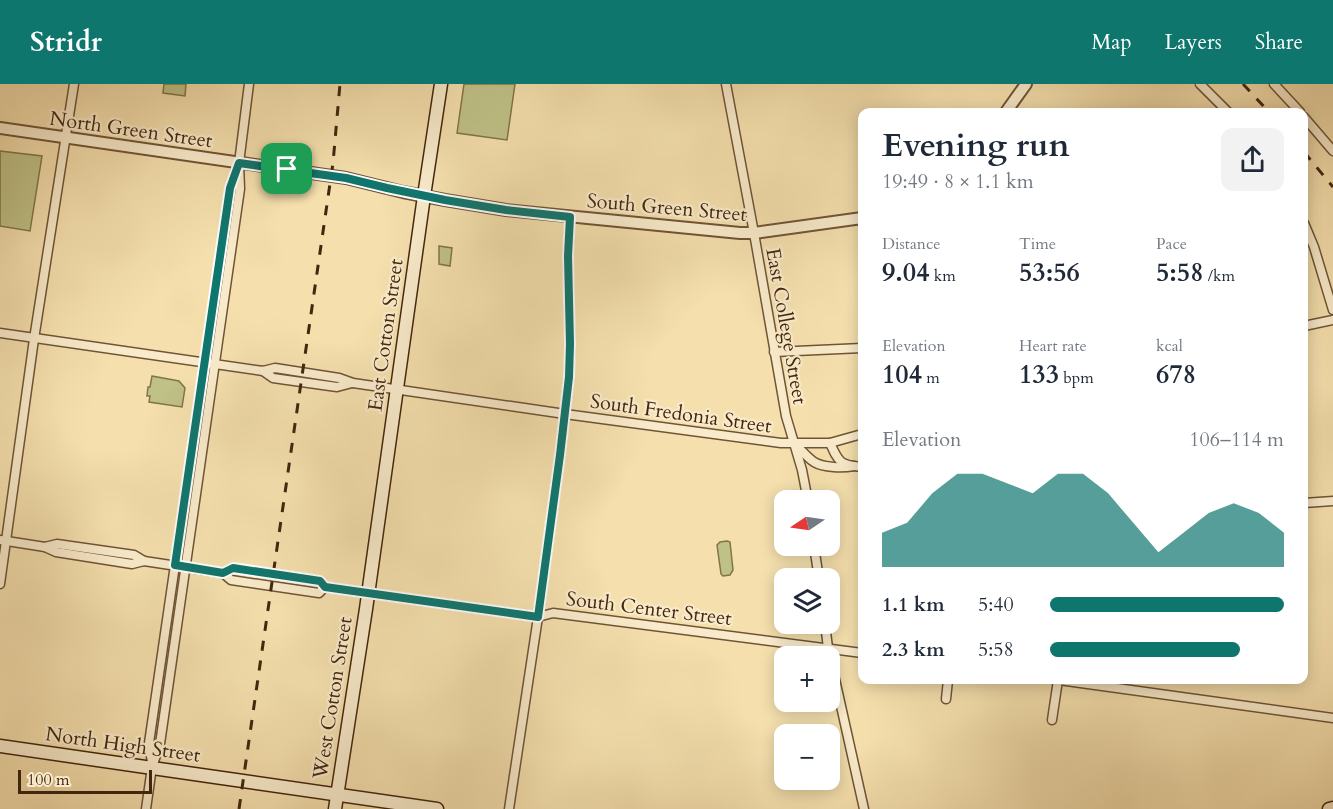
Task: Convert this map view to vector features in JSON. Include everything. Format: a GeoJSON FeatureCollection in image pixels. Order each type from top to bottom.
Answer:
{"type":"FeatureCollection","features":[{"type":"Feature","properties":{"kind":"main road","name":"East Cotton Street"},"geometry":{"type":"LineString","coordinates":[[369,592],[441,84]]}},
{"type":"Feature","properties":{"kind":"main road","name":"West Cotton Street"},"geometry":{"type":"LineString","coordinates":[[334,809],[369,592]]}},
{"type":"Feature","properties":{"kind":"main road","name":"North High Street"},"geometry":{"type":"LineString","coordinates":[[0,746],[437,809]]}},
{"type":"Feature","properties":{"kind":"street"},"geometry":{"type":"LineString","coordinates":[[0,584],[3,540],[74,84]]}},
{"type":"Feature","properties":{"kind":"street"},"geometry":{"type":"LineString","coordinates":[[146,809],[152,767],[160,744],[240,189],[239,163],[249,84]]}},
{"type":"Feature","properties":{"kind":"street","name":"East College Street"},"geometry":{"type":"LineString","coordinates":[[726,84],[774,352],[788,423],[806,490]]}},
{"type":"Feature","properties":{"kind":"street"},"geometry":{"type":"LineString","coordinates":[[1009,108],[1026,84]]}},
{"type":"Feature","properties":{"kind":"street"},"geometry":{"type":"LineString","coordinates":[[1200,84],[1224,108]]}},
{"type":"Feature","properties":{"kind":"street"},"geometry":{"type":"LineString","coordinates":[[1274,84],[1296,108]]}},
{"type":"Feature","properties":{"kind":"street"},"geometry":{"type":"LineString","coordinates":[[1308,122],[1333,151]]}},
{"type":"Feature","properties":{"kind":"street","name":"North Green Street"},"geometry":{"type":"LineString","coordinates":[[0,128],[328,175]]}},
{"type":"Feature","properties":{"kind":"street"},"geometry":{"type":"LineString","coordinates":[[152,767],[149,743],[230,188],[239,163]]}},
{"type":"Feature","properties":{"kind":"street","name":"South Green Street"},"geometry":{"type":"LineString","coordinates":[[328,175],[424,196],[506,210],[740,233],[858,219]]}},
{"type":"Feature","properties":{"kind":"street"},"geometry":{"type":"LineString","coordinates":[[509,809],[565,414],[570,363],[568,256],[570,217]]}},
{"type":"Feature","properties":{"kind":"street"},"geometry":{"type":"LineString","coordinates":[[1308,233],[1333,310]]}},
{"type":"Feature","properties":{"kind":"street"},"geometry":{"type":"LineString","coordinates":[[1308,325],[1333,320]]}},
{"type":"Feature","properties":{"kind":"street"},"geometry":{"type":"LineString","coordinates":[[2,334],[263,371]]}},
{"type":"Feature","properties":{"kind":"street"},"geometry":{"type":"LineString","coordinates":[[774,352],[858,348]]}},
{"type":"Feature","properties":{"kind":"street","name":"South Fredonia Street"},"geometry":{"type":"LineString","coordinates":[[263,371],[275,368],[339,378],[353,383],[794,444],[830,443],[858,435]]}},
{"type":"Feature","properties":{"kind":"street","name":"South Fredonia Street"},"geometry":{"type":"LineString","coordinates":[[263,371],[273,378],[337,387],[353,383]]}},
{"type":"Feature","properties":{"kind":"street"},"geometry":{"type":"LineString","coordinates":[[830,443],[837,459],[844,464],[858,467]]}},
{"type":"Feature","properties":{"kind":"street"},"geometry":{"type":"LineString","coordinates":[[794,444],[815,463],[842,468],[858,467]]}},
{"type":"Feature","properties":{"kind":"street"},"geometry":{"type":"LineString","coordinates":[[1308,503],[1333,501]]}},
{"type":"Feature","properties":{"kind":"street"},"geometry":{"type":"LineString","coordinates":[[3,540],[45,547],[57,544],[67,545],[134,555],[144,561],[223,573]]}},
{"type":"Feature","properties":{"kind":"street","name":"South Center Street"},"geometry":{"type":"LineString","coordinates":[[325,587],[319,593],[231,580],[223,573],[233,568],[320,581],[325,587],[538,617],[553,613],[812,646]]}},
{"type":"Feature","properties":{"kind":"street","name":"South Center Street"},"geometry":{"type":"LineString","coordinates":[[840,650],[858,652]]}},
{"type":"Feature","properties":{"kind":"street"},"geometry":{"type":"LineString","coordinates":[[946,699],[948,684]]}},
{"type":"Feature","properties":{"kind":"street"},"geometry":{"type":"LineString","coordinates":[[1052,720],[1058,684]]}},
{"type":"Feature","properties":{"kind":"street"},"geometry":{"type":"LineString","coordinates":[[1110,684],[1333,718]]}},
{"type":"Feature","properties":{"kind":"street"},"geometry":{"type":"LineString","coordinates":[[840,702],[864,809]]}},
{"type":"Feature","properties":{"kind":"green space"},"geometry":{"type":"Polygon","coordinates":[[[164,84],[186,84],[185,96],[163,93],[164,84]]]}},
{"type":"Feature","properties":{"kind":"green space"},"geometry":{"type":"Polygon","coordinates":[[[464,84],[515,84],[507,140],[457,133],[464,84]]]}},
{"type":"Feature","properties":{"kind":"green space"},"geometry":{"type":"Polygon","coordinates":[[[0,151],[42,156],[30,231],[0,226],[0,151]]]}},
{"type":"Feature","properties":{"kind":"green space"},"geometry":{"type":"Polygon","coordinates":[[[439,246],[452,248],[450,266],[439,264],[439,246]]]}},
{"type":"Feature","properties":{"kind":"green space"},"geometry":{"type":"Polygon","coordinates":[[[152,376],[179,381],[185,388],[182,407],[149,402],[148,387],[150,387],[152,376]]]}},
{"type":"Feature","properties":{"kind":"green space"},"geometry":{"type":"Polygon","coordinates":[[[730,542],[733,570],[730,575],[723,576],[717,545],[730,542]]]}},
{"type":"Feature","properties":{"kind":"railway"},"geometry":{"type":"LineString","coordinates":[[239,809],[333,163],[340,84]]}},
{"type":"Feature","properties":{"kind":"railway"},"geometry":{"type":"LineString","coordinates":[[1243,84],[1265,108]]}},
{"type":"Feature","properties":{"kind":"railway"},"geometry":{"type":"LineString","coordinates":[[1308,157],[1333,187]]}},
{"type":"Feature","properties":{"kind":"route"},"geometry":{"type":"LineString","coordinates":[[239,163],[287,169],[353,179],[445,200],[570,217],[569,377],[538,617],[325,587],[320,581],[247,569],[233,568],[223,573],[175,565],[232,179],[239,163]]}}]}
